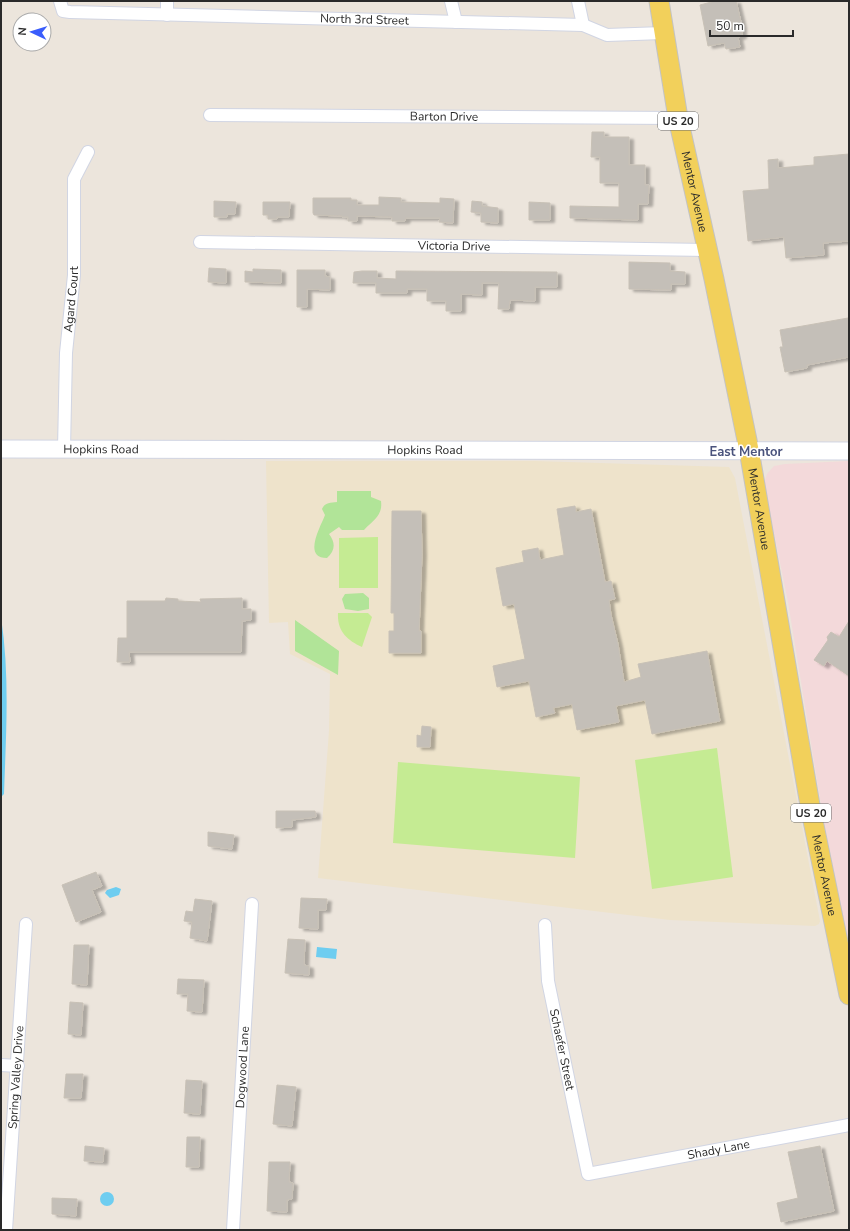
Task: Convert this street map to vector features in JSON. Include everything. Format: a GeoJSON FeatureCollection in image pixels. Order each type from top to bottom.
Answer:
{"type":"FeatureCollection","features":[{"type":"Feature","properties":{"kind":"main road","name":"Mentor Avenue"},"geometry":{"type":"LineString","coordinates":[[659,1],[678,118],[749,450],[811,811],[849,995]]}},
{"type":"Feature","properties":{"kind":"street"},"geometry":{"type":"LineString","coordinates":[[167,1],[167,14]]}},
{"type":"Feature","properties":{"kind":"street"},"geometry":{"type":"LineString","coordinates":[[451,1],[456,22]]}},
{"type":"Feature","properties":{"kind":"street"},"geometry":{"type":"LineString","coordinates":[[578,1],[583,25]]}},
{"type":"Feature","properties":{"kind":"street","name":"North 3rd Street"},"geometry":{"type":"LineString","coordinates":[[62,6],[167,14],[583,25],[607,35],[663,33]]}},
{"type":"Feature","properties":{"kind":"street","name":"Barton Drive"},"geometry":{"type":"LineString","coordinates":[[210,114],[678,118]]}},
{"type":"Feature","properties":{"kind":"street","name":"Agard Court"},"geometry":{"type":"LineString","coordinates":[[64,449],[66,353],[74,275],[74,180],[88,152]]}},
{"type":"Feature","properties":{"kind":"street","name":"Victoria Drive"},"geometry":{"type":"LineString","coordinates":[[200,242],[707,250]]}},
{"type":"Feature","properties":{"kind":"street","name":"Hopkins Road"},"geometry":{"type":"LineString","coordinates":[[1,449],[849,451]]}},
{"type":"Feature","properties":{"kind":"street","name":"Dogwood Lane"},"geometry":{"type":"LineString","coordinates":[[233,1230],[252,904]]}},
{"type":"Feature","properties":{"kind":"street","name":"Spring Valley Drive"},"geometry":{"type":"LineString","coordinates":[[6,1230],[18,1066],[26,924]]}},
{"type":"Feature","properties":{"kind":"street","name":"Schaefer Street"},"geometry":{"type":"LineString","coordinates":[[545,924],[548,981],[588,1174]]}},
{"type":"Feature","properties":{"kind":"street"},"geometry":{"type":"LineString","coordinates":[[1,1065],[18,1066]]}},
{"type":"Feature","properties":{"kind":"street","name":"Shady Lane"},"geometry":{"type":"LineString","coordinates":[[588,1174],[849,1125]]}},
{"type":"Feature","properties":{"kind":"shaded area"},"geometry":{"type":"Polygon","coordinates":[[[266,461],[535,461],[729,467],[735,478],[820,921],[819,924],[815,926],[670,920],[318,878],[329,731],[330,674],[290,654],[288,622],[269,623],[266,461]]]}},
{"type":"Feature","properties":{"kind":"shaded area"},"geometry":{"type":"Polygon","coordinates":[[[849,461],[849,944],[823,817],[788,602],[764,483],[767,474],[774,466],[785,464],[849,461]]]}},
{"type":"Feature","properties":{"kind":"green space"},"geometry":{"type":"Polygon","coordinates":[[[337,491],[371,491],[371,497],[381,501],[379,514],[364,530],[342,530],[339,527],[329,534],[334,544],[332,553],[327,558],[320,557],[316,553],[314,547],[317,533],[325,515],[322,509],[326,504],[337,502],[337,491]]]}},
{"type":"Feature","properties":{"kind":"green space"},"geometry":{"type":"Polygon","coordinates":[[[378,537],[378,588],[339,588],[339,538],[378,537]]]}},
{"type":"Feature","properties":{"kind":"green space"},"geometry":{"type":"Polygon","coordinates":[[[363,593],[369,598],[369,609],[358,611],[345,609],[342,599],[345,594],[363,593]]]}},
{"type":"Feature","properties":{"kind":"green space"},"geometry":{"type":"Polygon","coordinates":[[[338,613],[368,613],[372,617],[362,647],[348,638],[341,630],[338,613]]]}},
{"type":"Feature","properties":{"kind":"green space"},"geometry":{"type":"Polygon","coordinates":[[[295,620],[339,651],[338,675],[295,651],[295,620]]]}},
{"type":"Feature","properties":{"kind":"green space"},"geometry":{"type":"Polygon","coordinates":[[[717,748],[733,877],[652,889],[635,760],[717,748]]]}},
{"type":"Feature","properties":{"kind":"green space"},"geometry":{"type":"Polygon","coordinates":[[[398,762],[580,777],[575,858],[393,843],[398,762]]]}},
{"type":"Feature","properties":{"kind":"water"},"geometry":{"type":"Polygon","coordinates":[[[1,617],[6,661],[7,706],[4,794],[1,797],[1,617]]]}},
{"type":"Feature","properties":{"kind":"water"},"geometry":{"type":"Polygon","coordinates":[[[116,887],[121,889],[119,895],[110,898],[105,893],[107,890],[116,887]]]}},
{"type":"Feature","properties":{"kind":"water"},"geometry":{"type":"Polygon","coordinates":[[[317,947],[337,949],[336,959],[316,957],[317,947]]]}},
{"type":"Feature","properties":{"kind":"water"},"geometry":{"type":"Polygon","coordinates":[[[107,1192],[112,1194],[114,1199],[112,1204],[107,1206],[102,1204],[100,1199],[102,1194],[107,1192]]]}},
{"type":"Feature","properties":{"kind":"building"},"geometry":{"type":"Polygon","coordinates":[[[715,1],[736,1],[742,26],[742,36],[738,37],[740,47],[726,49],[724,43],[708,46],[700,5],[715,1]]]}},
{"type":"Feature","properties":{"kind":"building"},"geometry":{"type":"Polygon","coordinates":[[[592,132],[604,132],[604,137],[629,137],[629,165],[645,165],[645,185],[649,185],[648,204],[638,204],[638,220],[570,218],[570,206],[619,207],[619,183],[600,183],[600,157],[591,157],[592,132]]]}},
{"type":"Feature","properties":{"kind":"building"},"geometry":{"type":"Polygon","coordinates":[[[849,154],[849,241],[823,243],[824,255],[786,258],[784,237],[748,241],[743,191],[769,189],[768,160],[778,159],[778,168],[814,165],[814,157],[849,154]]]}},
{"type":"Feature","properties":{"kind":"building"},"geometry":{"type":"Polygon","coordinates":[[[379,197],[401,198],[401,202],[440,203],[440,198],[454,199],[453,223],[439,222],[440,218],[406,218],[405,221],[392,221],[392,217],[357,216],[357,221],[348,221],[348,217],[314,215],[313,213],[313,198],[351,198],[351,200],[357,200],[357,205],[379,205],[379,197]]]}},
{"type":"Feature","properties":{"kind":"building"},"geometry":{"type":"Polygon","coordinates":[[[214,201],[236,202],[235,214],[227,214],[227,217],[214,217],[214,201]]]}},
{"type":"Feature","properties":{"kind":"building"},"geometry":{"type":"Polygon","coordinates":[[[472,201],[482,202],[482,206],[498,208],[498,223],[481,222],[481,213],[471,212],[472,201]]]}},
{"type":"Feature","properties":{"kind":"building"},"geometry":{"type":"Polygon","coordinates":[[[263,202],[290,202],[289,217],[268,219],[268,215],[263,215],[263,202]]]}},
{"type":"Feature","properties":{"kind":"building"},"geometry":{"type":"Polygon","coordinates":[[[529,202],[550,203],[550,220],[529,220],[529,202]]]}},
{"type":"Feature","properties":{"kind":"building"},"geometry":{"type":"Polygon","coordinates":[[[629,262],[670,263],[670,271],[685,272],[685,284],[671,284],[671,290],[629,289],[629,262]]]}},
{"type":"Feature","properties":{"kind":"building"},"geometry":{"type":"Polygon","coordinates":[[[209,268],[226,269],[226,283],[208,282],[209,268]]]}},
{"type":"Feature","properties":{"kind":"building"},"geometry":{"type":"Polygon","coordinates":[[[253,269],[281,270],[281,283],[245,282],[245,271],[253,272],[253,269]]]}},
{"type":"Feature","properties":{"kind":"building"},"geometry":{"type":"Polygon","coordinates":[[[297,270],[325,270],[325,276],[330,277],[330,290],[307,289],[307,307],[297,307],[297,270]]]}},
{"type":"Feature","properties":{"kind":"building"},"geometry":{"type":"Polygon","coordinates":[[[377,271],[377,278],[396,279],[396,271],[557,272],[557,287],[535,287],[535,301],[510,300],[509,309],[498,309],[499,283],[482,283],[482,295],[461,294],[461,311],[446,311],[446,301],[427,301],[427,289],[407,289],[407,293],[376,293],[376,283],[353,283],[354,272],[377,271]]]}},
{"type":"Feature","properties":{"kind":"building"},"geometry":{"type":"Polygon","coordinates":[[[848,318],[849,357],[807,365],[807,368],[785,372],[780,347],[783,347],[780,330],[848,318]]]}},
{"type":"Feature","properties":{"kind":"building"},"geometry":{"type":"Polygon","coordinates":[[[575,506],[576,512],[591,509],[605,582],[611,581],[615,599],[609,600],[624,682],[641,677],[638,664],[707,651],[720,721],[652,734],[645,700],[616,706],[619,722],[577,730],[572,704],[553,708],[555,713],[536,717],[529,681],[497,687],[493,666],[525,659],[514,604],[503,606],[496,568],[524,562],[522,551],[538,548],[540,560],[564,555],[557,509],[575,506]]]}},
{"type":"Feature","properties":{"kind":"building"},"geometry":{"type":"Polygon","coordinates":[[[392,511],[421,511],[422,554],[419,631],[421,631],[421,653],[389,653],[389,631],[394,631],[394,613],[391,613],[392,511]]]}},
{"type":"Feature","properties":{"kind":"building"},"geometry":{"type":"Polygon","coordinates":[[[166,598],[178,599],[178,601],[201,602],[200,599],[242,598],[242,609],[251,609],[251,620],[242,621],[241,652],[129,652],[130,662],[117,662],[118,638],[127,638],[127,601],[165,601],[166,598]]]}},
{"type":"Feature","properties":{"kind":"building"},"geometry":{"type":"Polygon","coordinates":[[[849,621],[849,676],[827,661],[824,666],[814,660],[828,640],[827,637],[831,632],[839,637],[849,621]]]}},
{"type":"Feature","properties":{"kind":"building"},"geometry":{"type":"Polygon","coordinates":[[[422,726],[431,727],[430,747],[417,747],[417,735],[421,736],[422,726]]]}},
{"type":"Feature","properties":{"kind":"building"},"geometry":{"type":"Polygon","coordinates":[[[276,811],[315,811],[316,817],[292,820],[292,827],[276,828],[276,811]]]}},
{"type":"Feature","properties":{"kind":"building"},"geometry":{"type":"Polygon","coordinates":[[[208,832],[234,835],[232,849],[208,846],[208,832]]]}},
{"type":"Feature","properties":{"kind":"building"},"geometry":{"type":"Polygon","coordinates":[[[96,872],[102,886],[92,890],[101,912],[76,922],[62,885],[96,872]]]}},
{"type":"Feature","properties":{"kind":"building"},"geometry":{"type":"Polygon","coordinates":[[[301,898],[327,899],[326,910],[318,910],[318,929],[299,928],[301,898]]]}},
{"type":"Feature","properties":{"kind":"building"},"geometry":{"type":"Polygon","coordinates":[[[195,899],[212,901],[207,941],[190,938],[192,922],[184,921],[186,911],[193,912],[195,899]]]}},
{"type":"Feature","properties":{"kind":"building"},"geometry":{"type":"Polygon","coordinates":[[[288,939],[305,940],[304,965],[309,966],[309,975],[285,973],[288,939]]]}},
{"type":"Feature","properties":{"kind":"building"},"geometry":{"type":"Polygon","coordinates":[[[74,945],[89,945],[87,985],[72,984],[74,945]]]}},
{"type":"Feature","properties":{"kind":"building"},"geometry":{"type":"Polygon","coordinates":[[[178,979],[204,980],[202,1012],[187,1011],[188,994],[177,994],[178,979]]]}},
{"type":"Feature","properties":{"kind":"building"},"geometry":{"type":"Polygon","coordinates":[[[70,1002],[83,1003],[81,1035],[68,1034],[70,1002]]]}},
{"type":"Feature","properties":{"kind":"building"},"geometry":{"type":"Polygon","coordinates":[[[66,1074],[83,1074],[81,1098],[64,1098],[66,1074]]]}},
{"type":"Feature","properties":{"kind":"building"},"geometry":{"type":"Polygon","coordinates":[[[186,1080],[202,1081],[200,1114],[184,1113],[186,1080]]]}},
{"type":"Feature","properties":{"kind":"building"},"geometry":{"type":"Polygon","coordinates":[[[277,1085],[296,1087],[292,1126],[273,1124],[277,1085]]]}},
{"type":"Feature","properties":{"kind":"building"},"geometry":{"type":"Polygon","coordinates":[[[187,1137],[200,1137],[199,1167],[186,1167],[187,1137]]]}},
{"type":"Feature","properties":{"kind":"building"},"geometry":{"type":"Polygon","coordinates":[[[85,1146],[104,1148],[103,1162],[84,1161],[85,1146]]]}},
{"type":"Feature","properties":{"kind":"building"},"geometry":{"type":"Polygon","coordinates":[[[820,1146],[834,1211],[781,1222],[777,1203],[798,1198],[788,1152],[820,1146]]]}},
{"type":"Feature","properties":{"kind":"building"},"geometry":{"type":"Polygon","coordinates":[[[269,1162],[290,1162],[289,1182],[293,1183],[292,1199],[287,1200],[287,1212],[267,1211],[269,1162]]]}},
{"type":"Feature","properties":{"kind":"building"},"geometry":{"type":"Polygon","coordinates":[[[52,1198],[77,1199],[76,1216],[52,1214],[52,1198]]]}},
{"type":"Feature","properties":{"kind":"district","name":"East Mentor"},"geometry":{"type":"Point","coordinates":[746,452]}}]}
